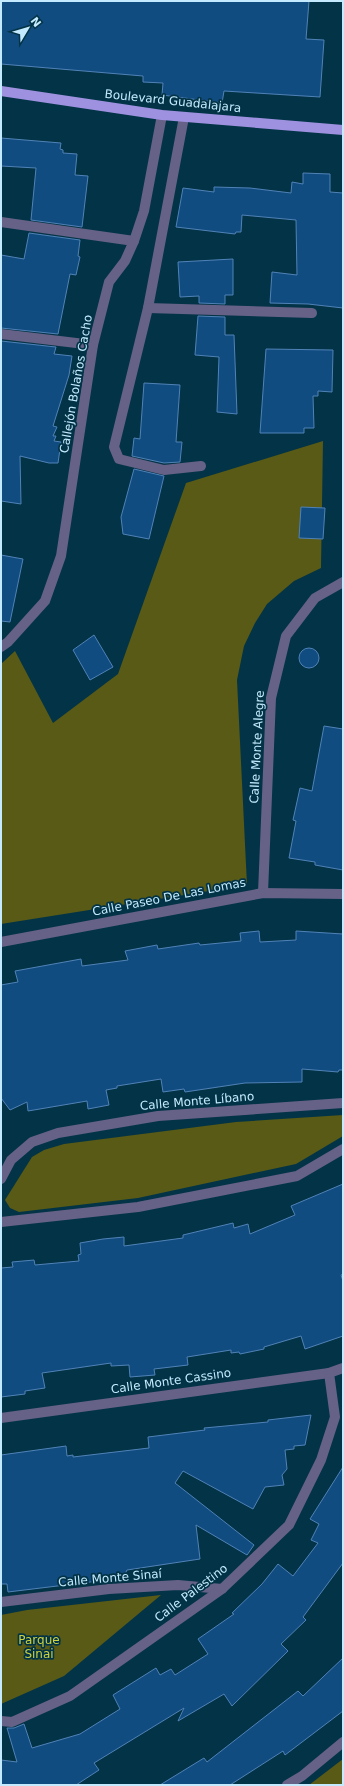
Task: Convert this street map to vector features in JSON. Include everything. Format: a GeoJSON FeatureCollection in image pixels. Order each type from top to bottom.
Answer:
{"type":"FeatureCollection","features":[{"type":"Feature","properties":{"kind":"main road","name":"Boulevard Guadalajara"},"geometry":{"type":"LineString","coordinates":[[1,91],[162,115],[343,130]]}},
{"type":"Feature","properties":{"kind":"street","name":"Callejón Bolaños Cacho"},"geometry":{"type":"LineString","coordinates":[[1,647],[8,642],[45,602],[61,556],[93,345],[109,282],[125,261],[134,241],[144,210],[162,115]]}},
{"type":"Feature","properties":{"kind":"street"},"geometry":{"type":"LineString","coordinates":[[184,117],[148,308],[114,447],[119,459],[164,470],[201,466]]}},
{"type":"Feature","properties":{"kind":"street"},"geometry":{"type":"LineString","coordinates":[[1,222],[134,241]]}},
{"type":"Feature","properties":{"kind":"street"},"geometry":{"type":"LineString","coordinates":[[148,308],[312,313]]}},
{"type":"Feature","properties":{"kind":"street"},"geometry":{"type":"LineString","coordinates":[[1,334],[93,345]]}},
{"type":"Feature","properties":{"kind":"street","name":"Calle Monte Alegre"},"geometry":{"type":"LineString","coordinates":[[263,893],[271,698],[278,667],[286,636],[315,598],[343,582]]}},
{"type":"Feature","properties":{"kind":"street","name":"Calle Paseo De Las Lomas"},"geometry":{"type":"LineString","coordinates":[[1,942],[263,893],[343,894]]}},
{"type":"Feature","properties":{"kind":"street","name":"Calle Monte Líbano"},"geometry":{"type":"LineString","coordinates":[[1,1179],[11,1160],[32,1142],[58,1133],[158,1116],[343,1103]]}},
{"type":"Feature","properties":{"kind":"street"},"geometry":{"type":"LineString","coordinates":[[1,1222],[138,1207],[297,1176],[343,1149]]}},
{"type":"Feature","properties":{"kind":"street","name":"Calle Monte Cassino"},"geometry":{"type":"LineString","coordinates":[[1,1418],[329,1373],[343,1368]]}},
{"type":"Feature","properties":{"kind":"street","name":"Calle Palestino"},"geometry":{"type":"LineString","coordinates":[[1,1721],[12,1722],[70,1696],[222,1589],[289,1525],[318,1467],[335,1417],[329,1373]]}},
{"type":"Feature","properties":{"kind":"street","name":"Calle Monte Sinaí"},"geometry":{"type":"LineString","coordinates":[[1,1602],[109,1589],[178,1585],[222,1589]]}},
{"type":"Feature","properties":{"kind":"street"},"geometry":{"type":"LineString","coordinates":[[288,1785],[302,1776],[343,1742]]}},
{"type":"Feature","properties":{"kind":"green space"},"geometry":{"type":"Polygon","coordinates":[[[323,441],[321,568],[294,581],[267,604],[255,623],[244,646],[237,680],[247,885],[1,924],[1,664],[15,651],[53,723],[118,674],[186,483],[323,441]]]}},
{"type":"Feature","properties":{"kind":"green space"},"geometry":{"type":"Polygon","coordinates":[[[343,1115],[343,1136],[296,1164],[138,1198],[19,1212],[10,1208],[5,1200],[32,1157],[44,1150],[64,1144],[236,1122],[343,1115]]]}},
{"type":"Feature","properties":{"kind":"green space","name":"Parque Sinai"},"geometry":{"type":"Polygon","coordinates":[[[161,1595],[64,1676],[1,1704],[1,1615],[27,1610],[161,1595]]]}},
{"type":"Feature","properties":{"kind":"green space"},"geometry":{"type":"Polygon","coordinates":[[[343,1759],[343,1785],[309,1785],[343,1759]]]}},
{"type":"Feature","properties":{"kind":"building"},"geometry":{"type":"Polygon","coordinates":[[[1,1],[309,1],[306,39],[324,40],[320,97],[224,91],[222,103],[162,95],[163,83],[143,82],[143,76],[1,64],[1,1]]]}},
{"type":"Feature","properties":{"kind":"building"},"geometry":{"type":"Polygon","coordinates":[[[1,138],[61,143],[60,149],[63,150],[63,153],[77,154],[75,175],[88,176],[82,227],[31,220],[36,168],[1,166],[1,138]]]}},
{"type":"Feature","properties":{"kind":"building"},"geometry":{"type":"Polygon","coordinates":[[[303,173],[330,174],[330,192],[343,193],[343,308],[308,304],[270,303],[272,272],[297,275],[296,220],[242,215],[241,232],[236,232],[235,234],[176,227],[183,188],[214,192],[214,187],[250,188],[291,193],[292,182],[303,184],[303,173]]]}},
{"type":"Feature","properties":{"kind":"building"},"geometry":{"type":"Polygon","coordinates":[[[29,233],[80,240],[78,256],[80,257],[76,275],[70,274],[58,334],[1,328],[1,255],[24,259],[29,233]]]}},
{"type":"Feature","properties":{"kind":"building"},"geometry":{"type":"Polygon","coordinates":[[[233,259],[233,295],[225,295],[225,304],[199,303],[199,296],[180,297],[178,262],[233,259]]]}},
{"type":"Feature","properties":{"kind":"building"},"geometry":{"type":"Polygon","coordinates":[[[198,316],[225,317],[225,335],[234,335],[237,414],[217,412],[219,357],[195,355],[198,316]]]}},
{"type":"Feature","properties":{"kind":"building"},"geometry":{"type":"Polygon","coordinates":[[[1,341],[56,347],[54,354],[72,356],[69,375],[53,426],[57,427],[53,436],[56,436],[54,441],[61,442],[58,463],[49,463],[20,456],[21,504],[1,501],[1,341]]]}},
{"type":"Feature","properties":{"kind":"building"},"geometry":{"type":"Polygon","coordinates":[[[266,349],[333,350],[332,392],[318,391],[318,396],[313,396],[314,428],[304,428],[304,433],[260,433],[266,349]]]}},
{"type":"Feature","properties":{"kind":"building"},"geometry":{"type":"Polygon","coordinates":[[[144,383],[180,385],[176,442],[182,442],[180,462],[164,463],[132,456],[134,438],[140,439],[144,383]]]}},
{"type":"Feature","properties":{"kind":"building"},"geometry":{"type":"Polygon","coordinates":[[[134,469],[164,476],[149,539],[123,534],[121,517],[134,469]]]}},
{"type":"Feature","properties":{"kind":"building"},"geometry":{"type":"Polygon","coordinates":[[[301,507],[325,508],[323,539],[299,538],[301,507]]]}},
{"type":"Feature","properties":{"kind":"building"},"geometry":{"type":"Polygon","coordinates":[[[1,555],[23,559],[10,622],[1,621],[1,555]]]}},
{"type":"Feature","properties":{"kind":"building"},"geometry":{"type":"Polygon","coordinates":[[[94,635],[113,667],[90,680],[73,650],[94,635]]]}},
{"type":"Feature","properties":{"kind":"building"},"geometry":{"type":"Polygon","coordinates":[[[309,648],[316,651],[319,658],[316,665],[309,668],[302,665],[299,658],[302,651],[309,648]]]}},
{"type":"Feature","properties":{"kind":"building"},"geometry":{"type":"Polygon","coordinates":[[[324,726],[343,729],[343,870],[315,865],[315,862],[289,858],[296,821],[293,820],[300,788],[312,791],[324,726]]]}},
{"type":"Feature","properties":{"kind":"building"},"geometry":{"type":"Polygon","coordinates":[[[259,931],[260,942],[296,940],[296,931],[343,934],[343,1070],[339,1070],[338,1072],[302,1069],[302,1082],[245,1083],[185,1092],[184,1089],[163,1092],[161,1079],[117,1086],[117,1088],[106,1090],[109,1105],[88,1109],[87,1101],[28,1111],[27,1102],[10,1110],[1,1098],[1,985],[18,982],[15,971],[81,959],[82,966],[128,960],[125,951],[157,945],[158,949],[199,943],[200,945],[241,941],[240,933],[259,931]]]}},
{"type":"Feature","properties":{"kind":"building"},"geometry":{"type":"Polygon","coordinates":[[[343,1184],[343,1274],[341,1275],[343,1281],[343,1336],[305,1349],[301,1336],[264,1347],[264,1349],[240,1354],[239,1352],[231,1353],[231,1350],[187,1357],[188,1365],[154,1369],[155,1375],[130,1377],[129,1365],[111,1366],[111,1363],[42,1373],[45,1388],[25,1391],[25,1394],[1,1397],[1,1268],[13,1267],[12,1262],[34,1260],[35,1265],[79,1261],[78,1255],[81,1254],[80,1243],[103,1239],[124,1237],[124,1246],[183,1238],[183,1235],[233,1223],[234,1228],[248,1224],[250,1234],[295,1215],[291,1206],[343,1184]]]}},
{"type":"Feature","properties":{"kind":"building"},"geometry":{"type":"Polygon","coordinates":[[[311,1415],[305,1445],[294,1446],[294,1449],[285,1450],[287,1469],[282,1475],[284,1485],[265,1487],[253,1509],[183,1471],[175,1483],[254,1545],[247,1555],[196,1525],[200,1559],[127,1570],[123,1578],[8,1592],[7,1584],[1,1584],[1,1455],[66,1446],[67,1456],[73,1455],[73,1457],[149,1448],[148,1437],[205,1430],[204,1428],[268,1422],[268,1420],[311,1415]]]}},
{"type":"Feature","properties":{"kind":"building"},"geometry":{"type":"Polygon","coordinates":[[[343,1467],[343,1563],[303,1617],[306,1620],[281,1644],[288,1651],[232,1706],[224,1694],[178,1721],[184,1708],[94,1763],[99,1770],[76,1785],[1,1785],[1,1760],[17,1762],[7,1728],[14,1728],[24,1724],[32,1748],[80,1734],[120,1709],[113,1695],[156,1668],[160,1675],[171,1669],[175,1675],[208,1654],[198,1639],[234,1614],[232,1613],[262,1584],[278,1564],[293,1576],[318,1543],[311,1540],[319,1524],[310,1519],[343,1467]]]}},
{"type":"Feature","properties":{"kind":"building"},"geometry":{"type":"Polygon","coordinates":[[[343,1658],[343,1711],[285,1755],[283,1751],[230,1785],[160,1785],[204,1758],[207,1762],[298,1691],[303,1696],[343,1658]]]}}]}
